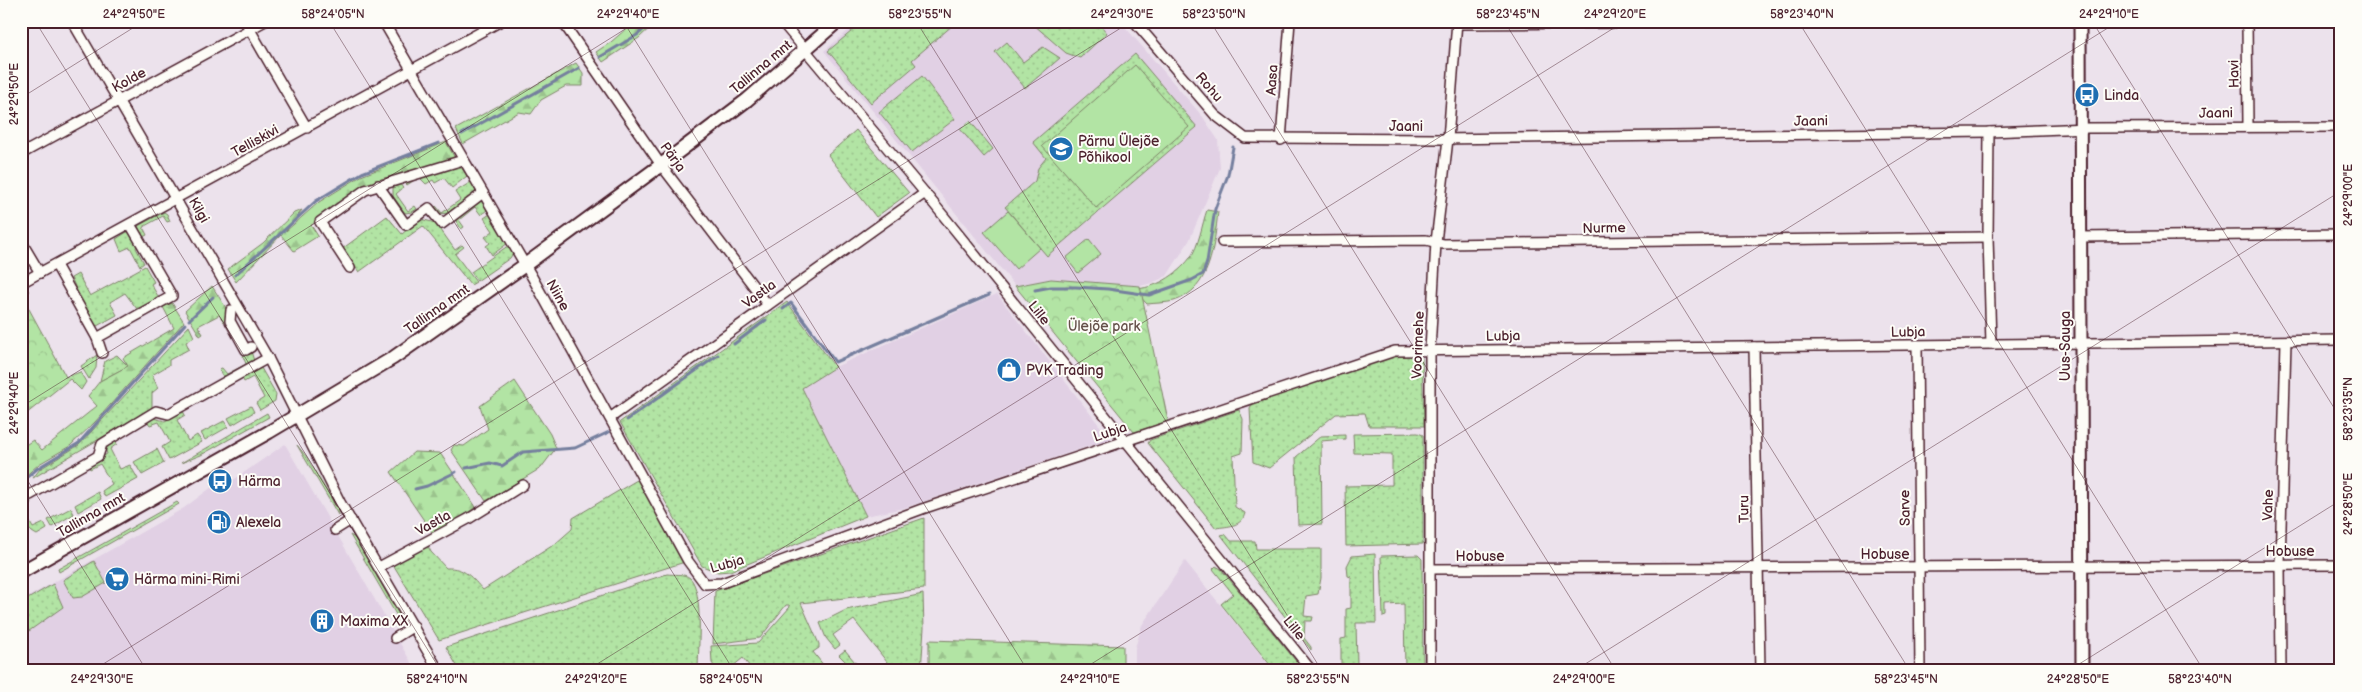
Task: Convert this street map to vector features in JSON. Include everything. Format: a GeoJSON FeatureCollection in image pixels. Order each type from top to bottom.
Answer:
{"type":"FeatureCollection","features":[{"type":"Feature","properties":{"kind":"main road","name":"Tallinna mnt"},"geometry":{"type":"LineString","coordinates":[[21,572],[296,416],[393,358],[525,265],[747,100],[838,21]]}},
{"type":"Feature","properties":{"kind":"street"},"geometry":{"type":"LineString","coordinates":[[21,24],[26,21]]}},
{"type":"Feature","properties":{"kind":"street","name":"Kilgi"},"geometry":{"type":"LineString","coordinates":[[72,21],[268,358],[289,397],[296,416]]}},
{"type":"Feature","properties":{"kind":"street"},"geometry":{"type":"LineString","coordinates":[[245,21],[307,128]]}},
{"type":"Feature","properties":{"kind":"street","name":"Kolde"},"geometry":{"type":"LineString","coordinates":[[21,154],[265,21]]}},
{"type":"Feature","properties":{"kind":"street","name":"Niine"},"geometry":{"type":"LineString","coordinates":[[383,21],[525,265],[688,561],[705,584]]}},
{"type":"Feature","properties":{"kind":"street","name":"Telliskivi"},"geometry":{"type":"LineString","coordinates":[[21,282],[56,265],[501,21]]}},
{"type":"Feature","properties":{"kind":"street","name":"Pärja"},"geometry":{"type":"LineString","coordinates":[[562,21],[661,165],[768,305]]}},
{"type":"Feature","properties":{"kind":"street","name":"Lille"},"geometry":{"type":"LineString","coordinates":[[781,21],[925,193],[1312,671]]}},
{"type":"Feature","properties":{"kind":"street","name":"Rohu"},"geometry":{"type":"LineString","coordinates":[[1134,21],[1215,115],[1245,138],[1281,140]]}},
{"type":"Feature","properties":{"kind":"street","name":"Aasa"},"geometry":{"type":"LineString","coordinates":[[1281,140],[1290,21]]}},
{"type":"Feature","properties":{"kind":"street","name":"Uus-Sauga"},"geometry":{"type":"LineString","coordinates":[[2080,21],[2082,671]]}},
{"type":"Feature","properties":{"kind":"street","name":"Havi"},"geometry":{"type":"LineString","coordinates":[[2247,21],[2248,126]]}},
{"type":"Feature","properties":{"kind":"street"},"geometry":{"type":"LineString","coordinates":[[1456,23],[1618,23]]}},
{"type":"Feature","properties":{"kind":"street","name":"Voorimehe"},"geometry":{"type":"LineString","coordinates":[[1430,671],[1430,350],[1436,242],[1448,139],[1456,23]]}},
{"type":"Feature","properties":{"kind":"street","name":"Jaani"},"geometry":{"type":"LineString","coordinates":[[1281,140],[1990,132],[2081,128],[2341,127]]}},
{"type":"Feature","properties":{"kind":"street"},"geometry":{"type":"LineString","coordinates":[[1990,132],[1988,237],[1990,344]]}},
{"type":"Feature","properties":{"kind":"street"},"geometry":{"type":"LineString","coordinates":[[350,268],[320,222],[365,190],[463,160]]}},
{"type":"Feature","properties":{"kind":"street"},"geometry":{"type":"LineString","coordinates":[[378,185],[406,225],[429,208],[442,224],[483,193]]}},
{"type":"Feature","properties":{"kind":"street","name":"Vastla"},"geometry":{"type":"LineString","coordinates":[[610,418],[925,193]]}},
{"type":"Feature","properties":{"kind":"street"},"geometry":{"type":"LineString","coordinates":[[97,338],[172,296],[130,224]]}},
{"type":"Feature","properties":{"kind":"street"},"geometry":{"type":"LineString","coordinates":[[2080,237],[2341,234]]}},
{"type":"Feature","properties":{"kind":"street","name":"Nurme"},"geometry":{"type":"LineString","coordinates":[[1222,242],[1426,240],[1443,244],[1988,237]]}},
{"type":"Feature","properties":{"kind":"street"},"geometry":{"type":"LineString","coordinates":[[21,241],[40,272]]}},
{"type":"Feature","properties":{"kind":"street"},"geometry":{"type":"LineString","coordinates":[[56,265],[97,338],[102,353]]}},
{"type":"Feature","properties":{"kind":"street"},"geometry":{"type":"LineString","coordinates":[[231,310],[230,321],[246,350],[251,347]]}},
{"type":"Feature","properties":{"kind":"street","name":"Lubja"},"geometry":{"type":"LineString","coordinates":[[705,584],[722,583],[922,509],[1396,351],[2341,340]]}},
{"type":"Feature","properties":{"kind":"street","name":"Vahe"},"geometry":{"type":"LineString","coordinates":[[2280,671],[2280,565],[2286,341]]}},
{"type":"Feature","properties":{"kind":"street","name":"Sarve"},"geometry":{"type":"LineString","coordinates":[[1917,345],[1920,671]]}},
{"type":"Feature","properties":{"kind":"street","name":"Turu"},"geometry":{"type":"LineString","coordinates":[[1754,347],[1760,671]]}},
{"type":"Feature","properties":{"kind":"street"},"geometry":{"type":"LineString","coordinates":[[30,495],[98,456],[102,444],[156,411],[168,414],[268,358]]}},
{"type":"Feature","properties":{"kind":"street"},"geometry":{"type":"LineString","coordinates":[[296,416],[351,520],[439,671]]}},
{"type":"Feature","properties":{"kind":"street","name":"Vastla"},"geometry":{"type":"LineString","coordinates":[[379,567],[470,518],[523,485]]}},
{"type":"Feature","properties":{"kind":"street"},"geometry":{"type":"LineString","coordinates":[[335,530],[351,520]]}},
{"type":"Feature","properties":{"kind":"street","name":"Hobuse"},"geometry":{"type":"LineString","coordinates":[[1430,569],[2341,565]]}},
{"type":"Feature","properties":{"kind":"street"},"geometry":{"type":"LineString","coordinates":[[395,638],[414,626]]}},
{"type":"Feature","properties":{"kind":"shaded area","name":"Pärnu Ülejõe Põhikool"},"geometry":{"type":"Polygon","coordinates":[[[860,21],[1120,21],[1203,117],[1218,140],[1220,168],[1189,241],[1167,276],[1140,286],[1051,279],[1015,286],[824,51],[860,21]]]}},
{"type":"Feature","properties":{"kind":"shaded area"},"geometry":{"type":"Polygon","coordinates":[[[997,294],[1110,439],[904,508],[866,516],[802,388],[835,367],[997,294]]]}},
{"type":"Feature","properties":{"kind":"shaded area"},"geometry":{"type":"Polygon","coordinates":[[[285,444],[416,671],[21,671],[21,601],[184,508],[216,484],[222,488],[285,444]]]}},
{"type":"Feature","properties":{"kind":"shaded area"},"geometry":{"type":"Polygon","coordinates":[[[1185,561],[1272,669],[1270,671],[1135,671],[1135,648],[1142,625],[1185,561]]]}},
{"type":"Feature","properties":{"kind":"green space"},"geometry":{"type":"Polygon","coordinates":[[[635,21],[657,21],[639,38],[603,62],[596,52],[611,42],[635,21]]]}},
{"type":"Feature","properties":{"kind":"green space"},"geometry":{"type":"Polygon","coordinates":[[[864,21],[950,21],[953,25],[912,60],[916,65],[871,103],[828,51],[864,21]]]}},
{"type":"Feature","properties":{"kind":"green space"},"geometry":{"type":"Polygon","coordinates":[[[1036,21],[1097,21],[1107,33],[1080,58],[1066,53],[1033,24],[1036,21]]]}},
{"type":"Feature","properties":{"kind":"green space"},"geometry":{"type":"Polygon","coordinates":[[[1007,42],[1023,62],[1043,47],[1060,58],[1025,88],[995,52],[1007,42]]]}},
{"type":"Feature","properties":{"kind":"green space"},"geometry":{"type":"Polygon","coordinates":[[[1135,54],[1197,127],[1047,256],[1005,207],[1035,181],[1038,168],[1046,158],[1033,142],[1135,54]]]}},
{"type":"Feature","properties":{"kind":"green space"},"geometry":{"type":"Polygon","coordinates":[[[576,63],[583,73],[583,86],[566,86],[541,100],[531,114],[519,112],[463,144],[456,129],[576,63]]]}},
{"type":"Feature","properties":{"kind":"green space"},"geometry":{"type":"Polygon","coordinates":[[[1135,65],[1189,127],[1096,208],[1042,146],[1135,65]]]}},
{"type":"Feature","properties":{"kind":"green space"},"geometry":{"type":"Polygon","coordinates":[[[922,76],[955,119],[912,152],[879,112],[922,76]]]}},
{"type":"Feature","properties":{"kind":"green space"},"geometry":{"type":"Polygon","coordinates":[[[970,121],[993,149],[984,157],[960,129],[970,121]]]}},
{"type":"Feature","properties":{"kind":"green space"},"geometry":{"type":"Polygon","coordinates":[[[856,130],[909,193],[876,217],[828,155],[856,130]]]}},
{"type":"Feature","properties":{"kind":"green space"},"geometry":{"type":"Polygon","coordinates":[[[446,142],[455,158],[347,199],[311,225],[318,236],[294,251],[281,235],[236,282],[228,269],[263,243],[294,213],[302,210],[286,231],[319,202],[361,176],[446,142]]]}},
{"type":"Feature","properties":{"kind":"green space"},"geometry":{"type":"Polygon","coordinates":[[[456,167],[461,167],[467,176],[452,188],[444,178],[435,183],[433,180],[426,184],[419,177],[407,185],[404,181],[456,167]]]}},
{"type":"Feature","properties":{"kind":"green space"},"geometry":{"type":"Polygon","coordinates":[[[471,182],[476,191],[474,194],[449,213],[439,214],[434,208],[436,206],[442,213],[460,200],[455,192],[471,182]]]}},
{"type":"Feature","properties":{"kind":"green space"},"geometry":{"type":"Polygon","coordinates":[[[400,184],[403,188],[396,194],[408,211],[415,206],[417,209],[412,212],[405,213],[393,196],[393,188],[400,184]]]}},
{"type":"Feature","properties":{"kind":"green space"},"geometry":{"type":"Polygon","coordinates":[[[477,200],[483,200],[488,209],[481,215],[475,207],[459,220],[464,227],[461,229],[455,219],[477,200]]]}},
{"type":"Feature","properties":{"kind":"green space"},"geometry":{"type":"Polygon","coordinates":[[[1207,210],[1218,212],[1212,252],[1203,277],[1196,287],[1174,301],[1147,304],[1133,289],[1157,284],[1185,264],[1196,247],[1207,210]]]}},
{"type":"Feature","properties":{"kind":"green space"},"geometry":{"type":"Polygon","coordinates":[[[1008,211],[1040,248],[1016,269],[984,232],[1008,211]]]}},
{"type":"Feature","properties":{"kind":"green space"},"geometry":{"type":"Polygon","coordinates":[[[164,212],[170,221],[167,222],[163,216],[143,227],[147,235],[143,237],[138,226],[164,212]]]}},
{"type":"Feature","properties":{"kind":"green space"},"geometry":{"type":"Polygon","coordinates":[[[490,214],[508,243],[492,255],[486,246],[490,243],[485,237],[493,231],[484,218],[490,214]]]}},
{"type":"Feature","properties":{"kind":"green space"},"geometry":{"type":"Polygon","coordinates":[[[387,216],[402,234],[420,219],[436,223],[455,250],[462,245],[464,247],[455,254],[476,282],[471,285],[423,226],[359,272],[342,249],[387,216]]]}},
{"type":"Feature","properties":{"kind":"green space"},"geometry":{"type":"Polygon","coordinates":[[[127,232],[134,233],[138,241],[136,248],[144,263],[140,266],[130,247],[121,251],[116,239],[127,232]]]}},
{"type":"Feature","properties":{"kind":"green space"},"geometry":{"type":"Polygon","coordinates":[[[1089,239],[1101,254],[1078,273],[1066,258],[1089,239]]]}},
{"type":"Feature","properties":{"kind":"green space"},"geometry":{"type":"Polygon","coordinates":[[[509,245],[514,252],[510,258],[477,281],[471,272],[509,245]]]}},
{"type":"Feature","properties":{"kind":"green space"},"geometry":{"type":"Polygon","coordinates":[[[145,266],[154,282],[151,284],[159,298],[137,309],[125,293],[110,302],[117,315],[97,326],[93,323],[71,278],[78,274],[90,296],[145,266]]]}},
{"type":"Feature","properties":{"kind":"green space","name":"Ülejõe park"},"geometry":{"type":"Polygon","coordinates":[[[1051,279],[1140,286],[1168,421],[1134,432],[1015,286],[1051,279]]]}},
{"type":"Feature","properties":{"kind":"green space"},"geometry":{"type":"Polygon","coordinates":[[[212,286],[226,308],[226,320],[224,322],[219,315],[198,326],[203,334],[200,336],[185,311],[212,286]]]}},
{"type":"Feature","properties":{"kind":"green space"},"geometry":{"type":"Polygon","coordinates":[[[24,288],[29,291],[22,296],[66,377],[80,372],[86,382],[81,390],[70,379],[21,418],[21,290],[24,288]]]}},
{"type":"Feature","properties":{"kind":"green space"},"geometry":{"type":"Polygon","coordinates":[[[787,302],[835,367],[802,388],[866,516],[730,571],[718,572],[702,566],[620,422],[787,302]]]}},
{"type":"Feature","properties":{"kind":"green space"},"geometry":{"type":"Polygon","coordinates":[[[172,303],[184,322],[95,422],[70,446],[39,464],[21,480],[21,448],[33,440],[42,450],[97,406],[88,396],[100,381],[128,366],[123,358],[174,328],[163,307],[172,303]]]}},
{"type":"Feature","properties":{"kind":"green space"},"geometry":{"type":"Polygon","coordinates":[[[189,326],[194,337],[186,342],[189,349],[169,360],[169,365],[152,375],[158,388],[152,393],[152,408],[33,478],[40,469],[79,445],[189,326]]]}},
{"type":"Feature","properties":{"kind":"green space"},"geometry":{"type":"Polygon","coordinates":[[[251,351],[254,361],[229,376],[223,376],[219,369],[222,368],[227,374],[246,364],[243,356],[251,351]]]}},
{"type":"Feature","properties":{"kind":"green space"},"geometry":{"type":"Polygon","coordinates":[[[1417,354],[1422,358],[1424,426],[1369,426],[1365,413],[1336,414],[1269,468],[1253,462],[1250,409],[1253,403],[1393,356],[1417,354]]]}},
{"type":"Feature","properties":{"kind":"green space"},"geometry":{"type":"Polygon","coordinates":[[[97,355],[96,368],[89,379],[81,366],[97,355]]]}},
{"type":"Feature","properties":{"kind":"green space"},"geometry":{"type":"Polygon","coordinates":[[[117,355],[128,366],[100,381],[105,361],[117,355]]]}},
{"type":"Feature","properties":{"kind":"green space"},"geometry":{"type":"Polygon","coordinates":[[[261,368],[276,394],[275,401],[260,410],[256,403],[264,398],[253,377],[244,382],[242,378],[261,368]]]}},
{"type":"Feature","properties":{"kind":"green space"},"geometry":{"type":"Polygon","coordinates":[[[515,381],[550,434],[556,448],[541,468],[486,501],[451,450],[454,445],[464,446],[488,429],[480,406],[515,381]]]}},
{"type":"Feature","properties":{"kind":"green space"},"geometry":{"type":"Polygon","coordinates":[[[251,406],[254,412],[232,425],[228,418],[251,406]]]}},
{"type":"Feature","properties":{"kind":"green space"},"geometry":{"type":"Polygon","coordinates":[[[1239,410],[1243,419],[1242,453],[1233,456],[1235,507],[1245,513],[1238,523],[1216,528],[1148,443],[1150,440],[1239,410]]]}},
{"type":"Feature","properties":{"kind":"green space"},"geometry":{"type":"Polygon","coordinates":[[[183,411],[185,415],[177,420],[188,441],[197,435],[202,442],[169,460],[162,447],[170,442],[159,422],[150,425],[147,421],[153,418],[165,421],[183,411]]]}},
{"type":"Feature","properties":{"kind":"green space"},"geometry":{"type":"Polygon","coordinates":[[[267,413],[269,417],[201,455],[181,463],[267,413]]]}},
{"type":"Feature","properties":{"kind":"green space"},"geometry":{"type":"Polygon","coordinates":[[[224,421],[228,427],[205,440],[201,433],[224,421]]]}},
{"type":"Feature","properties":{"kind":"green space"},"geometry":{"type":"Polygon","coordinates":[[[1418,433],[1423,435],[1423,544],[1346,546],[1345,486],[1392,485],[1392,454],[1354,453],[1353,434],[1418,433]]]}},
{"type":"Feature","properties":{"kind":"green space"},"geometry":{"type":"Polygon","coordinates":[[[1345,435],[1345,439],[1321,441],[1322,524],[1298,525],[1296,457],[1321,436],[1345,435]]]}},
{"type":"Feature","properties":{"kind":"green space"},"geometry":{"type":"Polygon","coordinates":[[[115,441],[117,444],[110,449],[120,469],[130,465],[138,479],[105,497],[102,491],[112,484],[100,464],[90,469],[88,465],[107,454],[105,447],[115,441]]]}},
{"type":"Feature","properties":{"kind":"green space"},"geometry":{"type":"Polygon","coordinates":[[[297,445],[306,456],[338,510],[338,515],[297,445]]]}},
{"type":"Feature","properties":{"kind":"green space"},"geometry":{"type":"Polygon","coordinates":[[[157,449],[164,463],[142,475],[134,462],[157,449]]]}},
{"type":"Feature","properties":{"kind":"green space"},"geometry":{"type":"Polygon","coordinates":[[[414,452],[440,453],[476,507],[434,535],[391,472],[414,452]]]}},
{"type":"Feature","properties":{"kind":"green space"},"geometry":{"type":"Polygon","coordinates":[[[642,477],[688,561],[439,640],[391,561],[426,542],[431,552],[446,568],[463,571],[483,590],[555,544],[572,529],[573,518],[642,477]]]}},
{"type":"Feature","properties":{"kind":"green space"},"geometry":{"type":"Polygon","coordinates":[[[21,485],[31,503],[22,508],[33,528],[44,523],[47,529],[37,535],[26,526],[24,520],[21,506],[21,485]]]}},
{"type":"Feature","properties":{"kind":"green space"},"geometry":{"type":"Polygon","coordinates":[[[98,492],[101,499],[78,512],[75,505],[98,492]]]}},
{"type":"Feature","properties":{"kind":"green space"},"geometry":{"type":"Polygon","coordinates":[[[177,502],[179,504],[59,572],[58,569],[177,502]]]}},
{"type":"Feature","properties":{"kind":"green space"},"geometry":{"type":"Polygon","coordinates":[[[71,508],[74,514],[52,527],[48,520],[71,508]]]}},
{"type":"Feature","properties":{"kind":"green space"},"geometry":{"type":"Polygon","coordinates":[[[924,518],[924,589],[801,603],[819,644],[819,648],[813,652],[828,671],[753,671],[743,658],[727,671],[717,671],[712,663],[711,646],[758,643],[790,607],[786,605],[760,638],[713,644],[715,591],[924,518]]]}},
{"type":"Feature","properties":{"kind":"green space"},"geometry":{"type":"Polygon","coordinates":[[[1225,534],[1231,541],[1255,541],[1256,549],[1321,549],[1321,578],[1318,594],[1306,596],[1304,616],[1313,617],[1312,621],[1305,621],[1304,638],[1311,647],[1311,650],[1221,535],[1225,534]]]}},
{"type":"Feature","properties":{"kind":"green space"},"geometry":{"type":"Polygon","coordinates":[[[350,535],[355,538],[402,620],[402,625],[350,535]]]}},
{"type":"Feature","properties":{"kind":"green space"},"geometry":{"type":"Polygon","coordinates":[[[1375,554],[1376,623],[1356,623],[1357,664],[1374,665],[1375,671],[1328,671],[1326,667],[1341,667],[1341,639],[1346,638],[1346,609],[1351,608],[1351,577],[1348,576],[1347,566],[1352,556],[1375,554]]]}},
{"type":"Feature","properties":{"kind":"green space"},"geometry":{"type":"Polygon","coordinates":[[[1418,555],[1422,559],[1423,671],[1405,671],[1404,604],[1386,605],[1386,616],[1383,617],[1381,556],[1418,555]]]}},
{"type":"Feature","properties":{"kind":"green space"},"geometry":{"type":"Polygon","coordinates":[[[94,561],[106,583],[82,597],[73,598],[63,580],[94,561]]]}},
{"type":"Feature","properties":{"kind":"green space"},"geometry":{"type":"Polygon","coordinates":[[[1216,566],[1221,569],[1304,671],[1275,671],[1221,604],[1233,594],[1213,569],[1216,566]]]}},
{"type":"Feature","properties":{"kind":"green space"},"geometry":{"type":"Polygon","coordinates":[[[667,574],[688,576],[694,585],[699,608],[698,671],[460,671],[446,647],[667,574]]]}},
{"type":"Feature","properties":{"kind":"green space"},"geometry":{"type":"Polygon","coordinates":[[[53,584],[63,607],[29,631],[21,617],[21,603],[53,584]]]}},
{"type":"Feature","properties":{"kind":"green space"},"geometry":{"type":"Polygon","coordinates":[[[923,594],[924,628],[921,671],[894,671],[854,620],[833,635],[840,645],[835,649],[826,638],[820,623],[846,610],[923,594]]]}},
{"type":"Feature","properties":{"kind":"green space"},"geometry":{"type":"Polygon","coordinates":[[[929,640],[1123,646],[1123,671],[929,671],[929,640]]]}},
{"type":"Feature","properties":{"kind":"green space"},"geometry":{"type":"Polygon","coordinates":[[[845,650],[859,667],[855,671],[839,655],[845,650]]]}},
{"type":"Feature","properties":{"kind":"waterway"},"geometry":{"type":"LineString","coordinates":[[600,57],[637,35],[653,21]]}},
{"type":"Feature","properties":{"kind":"waterway"},"geometry":{"type":"LineString","coordinates":[[462,134],[579,68]]}},
{"type":"Feature","properties":{"kind":"waterway"},"geometry":{"type":"LineString","coordinates":[[235,275],[316,201],[362,173],[439,143]]}},
{"type":"Feature","properties":{"kind":"waterway"},"geometry":{"type":"LineString","coordinates":[[1035,290],[1051,287],[1076,287],[1149,295],[1192,280],[1203,274],[1207,262],[1215,209],[1228,175],[1233,147]]}},
{"type":"Feature","properties":{"kind":"waterway"},"geometry":{"type":"LineString","coordinates":[[783,309],[791,303],[835,362],[989,295]]}},
{"type":"Feature","properties":{"kind":"waterway"},"geometry":{"type":"LineString","coordinates":[[189,320],[213,297]]}},
{"type":"Feature","properties":{"kind":"waterway"},"geometry":{"type":"LineString","coordinates":[[734,344],[766,320]]}},
{"type":"Feature","properties":{"kind":"waterway"},"geometry":{"type":"LineString","coordinates":[[21,482],[38,468],[79,443],[185,324]]}},
{"type":"Feature","properties":{"kind":"waterway"},"geometry":{"type":"LineString","coordinates":[[627,420],[718,355]]}},
{"type":"Feature","properties":{"kind":"waterway"},"geometry":{"type":"LineString","coordinates":[[466,468],[490,463],[502,466],[523,452],[575,448],[609,432]]}},
{"type":"Feature","properties":{"kind":"waterway"},"geometry":{"type":"LineString","coordinates":[[415,489],[427,486],[456,472]]}},
{"type":"Feature","properties":{"kind":"place","name":"Linda"},"geometry":{"type":"Point","coordinates":[2087,95]}},
{"type":"Feature","properties":{"kind":"place","name":"Pärnu Ülejõe Põhikool"},"geometry":{"type":"Point","coordinates":[1061,149]}},
{"type":"Feature","properties":{"kind":"place","name":"PVK Trading"},"geometry":{"type":"Point","coordinates":[1009,370]}},
{"type":"Feature","properties":{"kind":"place","name":"Härma"},"geometry":{"type":"Point","coordinates":[220,481]}},
{"type":"Feature","properties":{"kind":"place","name":"Alexela"},"geometry":{"type":"Point","coordinates":[219,522]}},
{"type":"Feature","properties":{"kind":"place","name":"Härma mini-Rimi"},"geometry":{"type":"Point","coordinates":[117,579]}},
{"type":"Feature","properties":{"kind":"place","name":"Maxima XX"},"geometry":{"type":"Point","coordinates":[322,621]}}]}
